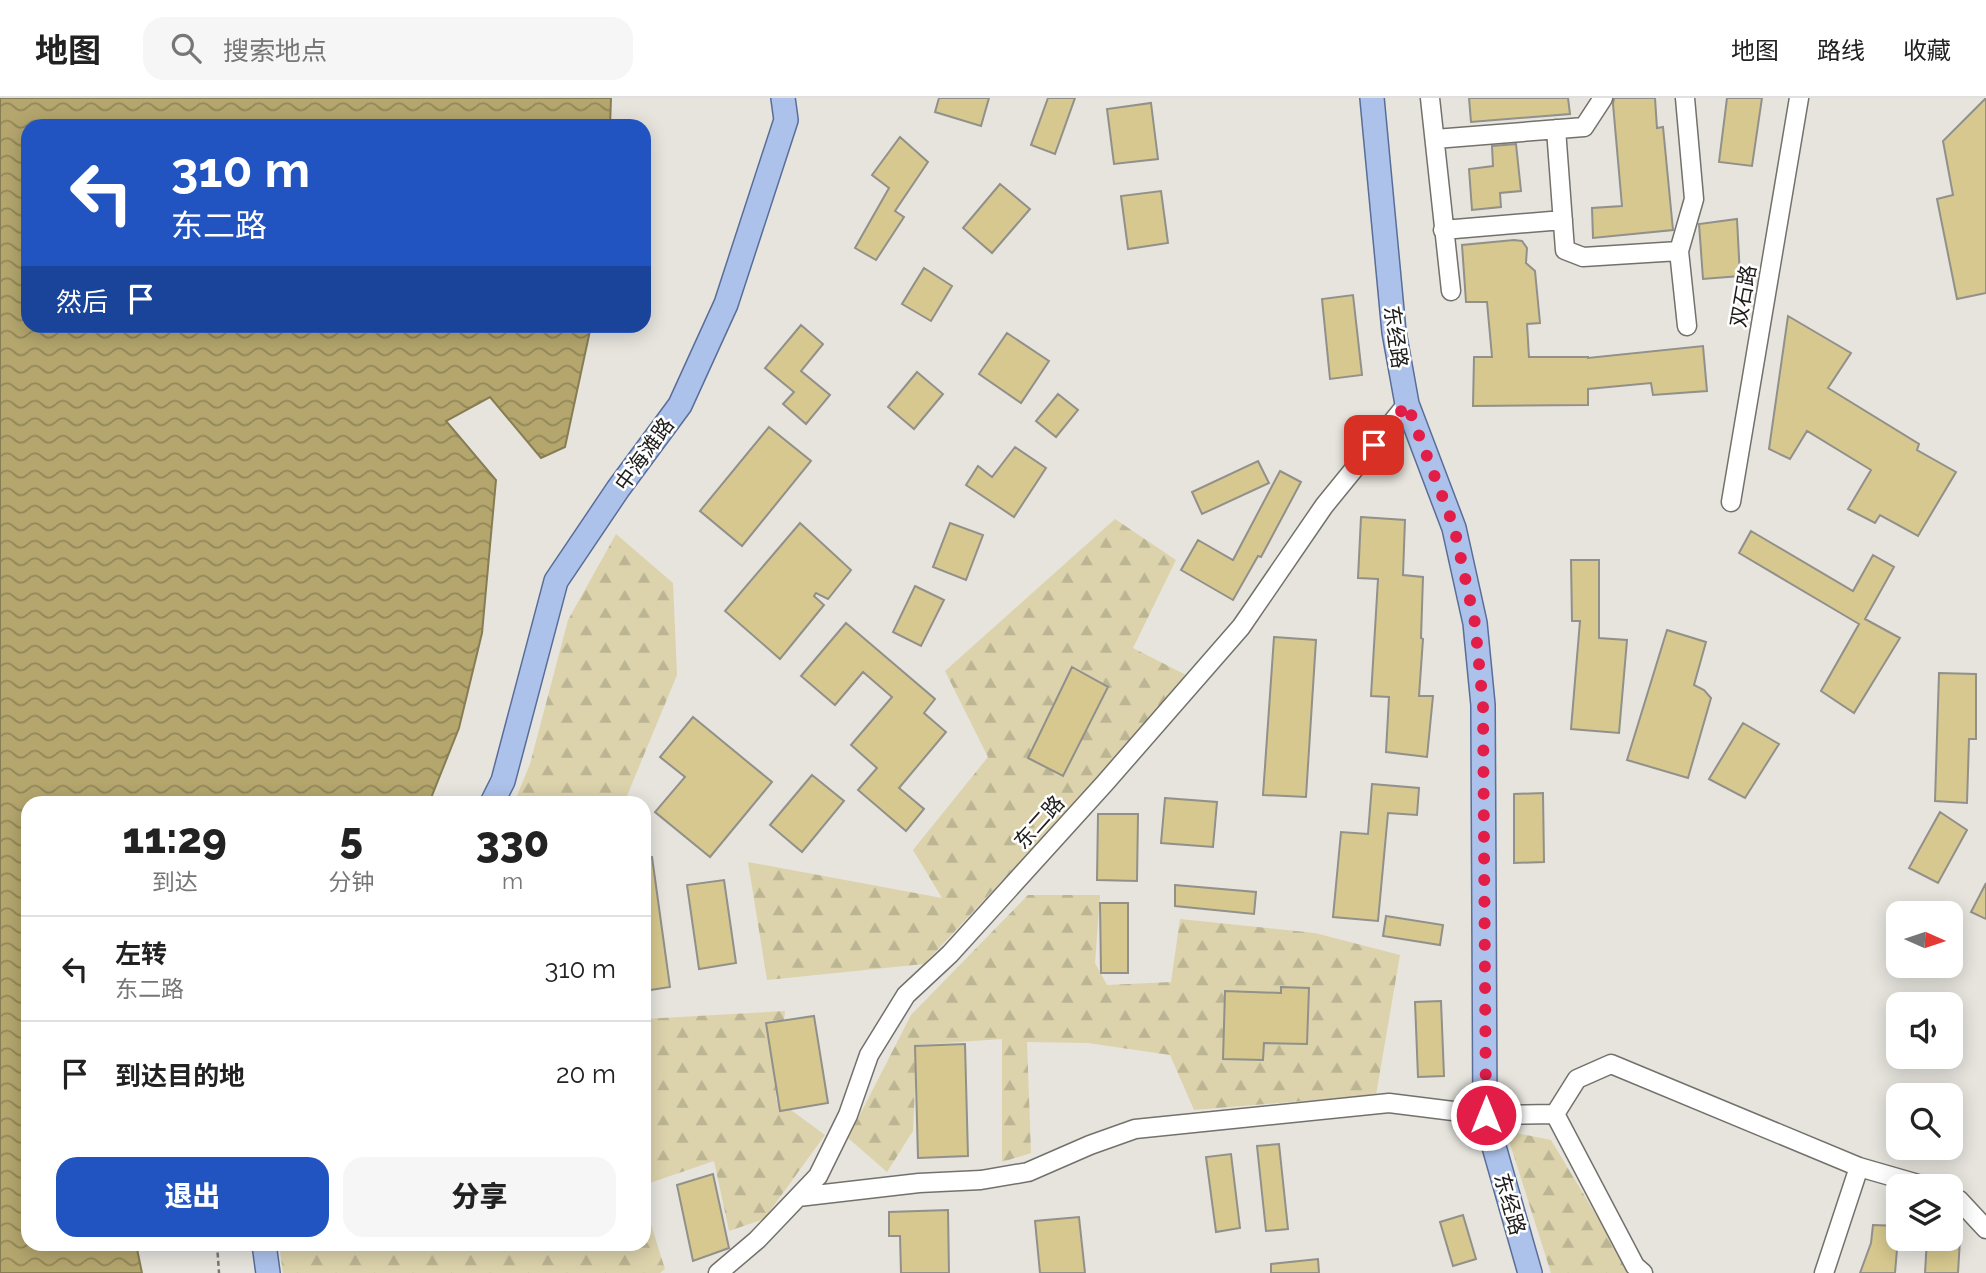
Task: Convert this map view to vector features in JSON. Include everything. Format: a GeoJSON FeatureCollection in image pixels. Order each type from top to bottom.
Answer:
{"type":"FeatureCollection","features":[{"type":"Feature","properties":{"kind":"main road","name":"东经路"},"geometry":{"type":"LineString","coordinates":[[1372,98],[1394,332],[1407,404],[1454,527],[1475,623],[1483,705],[1486,1115],[1530,1273]]}},
{"type":"Feature","properties":{"kind":"main road","name":"中海滩路"},"geometry":{"type":"LineString","coordinates":[[495,796],[503,780],[556,581],[618,489],[680,405],[726,304],[787,105]]}},
{"type":"Feature","properties":{"kind":"main road"},"geometry":{"type":"LineString","coordinates":[[265,1251],[268,1273]]}},
{"type":"Feature","properties":{"kind":"street"},"geometry":{"type":"LineString","coordinates":[[1430,98],[1451,291]]}},
{"type":"Feature","properties":{"kind":"street"},"geometry":{"type":"LineString","coordinates":[[1435,139],[1584,127],[1603,98]]}},
{"type":"Feature","properties":{"kind":"street"},"geometry":{"type":"LineString","coordinates":[[1685,98],[1694,199],[1679,251],[1686,326]]}},
{"type":"Feature","properties":{"kind":"street","name":"双石路"},"geometry":{"type":"LineString","coordinates":[[1731,502],[1799,98]]}},
{"type":"Feature","properties":{"kind":"street"},"geometry":{"type":"LineString","coordinates":[[1556,129],[1565,250],[1583,257],[1679,251]]}},
{"type":"Feature","properties":{"kind":"street"},"geometry":{"type":"LineString","coordinates":[[1443,230],[1563,220]]}},
{"type":"Feature","properties":{"kind":"street","name":"东二路"},"geometry":{"type":"LineString","coordinates":[[718,1273],[757,1240],[818,1176],[848,1115],[869,1055],[906,995],[959,944],[1241,627],[1324,506],[1407,404]]}},
{"type":"Feature","properties":{"kind":"street"},"geometry":{"type":"LineString","coordinates":[[1555,1114],[1577,1079],[1611,1064],[1859,1167],[1886,1175]]}},
{"type":"Feature","properties":{"kind":"street"},"geometry":{"type":"LineString","coordinates":[[798,1196],[981,1180],[1028,1172],[1135,1129],[1389,1103],[1486,1115],[1555,1114]]}},
{"type":"Feature","properties":{"kind":"street"},"geometry":{"type":"LineString","coordinates":[[1555,1114],[1635,1266],[1643,1273]]}},
{"type":"Feature","properties":{"kind":"street"},"geometry":{"type":"LineString","coordinates":[[1824,1273],[1859,1167]]}},
{"type":"Feature","properties":{"kind":"street"},"geometry":{"type":"LineString","coordinates":[[1963,1204],[1986,1229]]}},
{"type":"Feature","properties":{"kind":"path"},"geometry":{"type":"LineString","coordinates":[[217,1251],[219,1273]]}},
{"type":"Feature","properties":{"kind":"green space"},"geometry":{"type":"Polygon","coordinates":[[[1115,519],[1176,560],[1133,648],[1190,677],[1168,704],[924,964],[767,980],[748,862],[942,898],[913,850],[988,757],[945,671],[1115,519]]]}},
{"type":"Feature","properties":{"kind":"green space"},"geometry":{"type":"Polygon","coordinates":[[[616,534],[673,583],[677,675],[627,796],[517,796],[530,764],[568,620],[616,534]]]}},
{"type":"Feature","properties":{"kind":"green space"},"geometry":{"type":"Polygon","coordinates":[[[1028,895],[1100,895],[1095,963],[1107,985],[1171,982],[1180,919],[1315,933],[1400,955],[1376,1095],[1194,1110],[1170,1055],[1088,1043],[1027,1042],[1031,1153],[1002,1162],[1002,1039],[917,1045],[913,1131],[887,1172],[848,1138],[911,1015],[1028,895]]]}},
{"type":"Feature","properties":{"kind":"green space"},"geometry":{"type":"Polygon","coordinates":[[[785,1011],[776,1099],[825,1135],[764,1219],[729,1231],[714,1161],[651,1183],[651,1019],[785,1011]]]}},
{"type":"Feature","properties":{"kind":"green space"},"geometry":{"type":"Polygon","coordinates":[[[1506,1131],[1551,1140],[1631,1273],[1551,1273],[1506,1131]]]}},
{"type":"Feature","properties":{"kind":"green space"},"geometry":{"type":"Polygon","coordinates":[[[651,1224],[665,1269],[660,1273],[283,1273],[280,1251],[651,1251],[651,1224]]]}},
{"type":"Feature","properties":{"kind":"water"},"geometry":{"type":"Polygon","coordinates":[[[0,98],[611,98],[610,119],[21,119],[21,333],[589,333],[565,447],[541,458],[490,397],[446,421],[496,480],[482,633],[459,728],[432,796],[21,796],[21,1251],[137,1251],[142,1273],[0,1273],[0,98]]]}},
{"type":"Feature","properties":{"kind":"building"},"geometry":{"type":"Polygon","coordinates":[[[939,98],[989,98],[981,126],[935,112],[939,98]]]}},
{"type":"Feature","properties":{"kind":"building"},"geometry":{"type":"Polygon","coordinates":[[[1048,98],[1075,98],[1055,154],[1031,145],[1048,98]]]}},
{"type":"Feature","properties":{"kind":"building"},"geometry":{"type":"Polygon","coordinates":[[[1469,98],[1568,98],[1570,114],[1471,122],[1469,98]]]}},
{"type":"Feature","properties":{"kind":"building"},"geometry":{"type":"Polygon","coordinates":[[[1614,98],[1655,98],[1657,128],[1663,127],[1673,230],[1593,238],[1592,208],[1622,206],[1614,98]]]}},
{"type":"Feature","properties":{"kind":"building"},"geometry":{"type":"Polygon","coordinates":[[[1727,98],[1762,98],[1752,166],[1719,162],[1727,98]]]}},
{"type":"Feature","properties":{"kind":"building"},"geometry":{"type":"Polygon","coordinates":[[[1986,98],[1986,293],[1957,299],[1937,199],[1953,195],[1943,141],[1986,98]]]}},
{"type":"Feature","properties":{"kind":"building"},"geometry":{"type":"Polygon","coordinates":[[[1151,103],[1158,159],[1114,164],[1107,109],[1151,103]]]}},
{"type":"Feature","properties":{"kind":"building"},"geometry":{"type":"Polygon","coordinates":[[[900,137],[928,162],[895,211],[904,217],[876,260],[855,248],[889,188],[872,175],[900,137]]]}},
{"type":"Feature","properties":{"kind":"building"},"geometry":{"type":"Polygon","coordinates":[[[1516,144],[1521,191],[1500,193],[1501,207],[1472,210],[1469,169],[1493,166],[1492,146],[1516,144]]]}},
{"type":"Feature","properties":{"kind":"building"},"geometry":{"type":"Polygon","coordinates":[[[1000,184],[1030,209],[992,253],[963,228],[1000,184]]]}},
{"type":"Feature","properties":{"kind":"building"},"geometry":{"type":"Polygon","coordinates":[[[1161,191],[1168,243],[1128,249],[1121,196],[1161,191]]]}},
{"type":"Feature","properties":{"kind":"building"},"geometry":{"type":"Polygon","coordinates":[[[1737,219],[1740,276],[1703,279],[1699,224],[1737,219]]]}},
{"type":"Feature","properties":{"kind":"building"},"geometry":{"type":"Polygon","coordinates":[[[1522,241],[1527,248],[1526,263],[1535,271],[1540,323],[1527,324],[1529,357],[1588,358],[1703,346],[1707,391],[1653,395],[1651,383],[1588,389],[1588,405],[1473,406],[1474,357],[1492,357],[1487,302],[1466,302],[1462,245],[1522,241]]]}},
{"type":"Feature","properties":{"kind":"building"},"geometry":{"type":"Polygon","coordinates":[[[924,268],[952,286],[931,321],[902,304],[924,268]]]}},
{"type":"Feature","properties":{"kind":"building"},"geometry":{"type":"Polygon","coordinates":[[[1353,295],[1362,375],[1330,379],[1322,299],[1353,295]]]}},
{"type":"Feature","properties":{"kind":"building"},"geometry":{"type":"Polygon","coordinates":[[[1788,316],[1851,353],[1828,388],[1919,444],[1917,450],[1956,472],[1918,536],[1880,515],[1875,523],[1848,509],[1871,470],[1807,431],[1790,459],[1769,449],[1788,316]]]}},
{"type":"Feature","properties":{"kind":"building"},"geometry":{"type":"Polygon","coordinates":[[[801,325],[823,344],[801,371],[830,395],[806,424],[783,404],[794,392],[765,368],[801,325]]]}},
{"type":"Feature","properties":{"kind":"building"},"geometry":{"type":"Polygon","coordinates":[[[1007,333],[1049,361],[1021,403],[979,374],[1007,333]]]}},
{"type":"Feature","properties":{"kind":"building"},"geometry":{"type":"Polygon","coordinates":[[[917,372],[943,394],[914,429],[888,407],[917,372]]]}},
{"type":"Feature","properties":{"kind":"building"},"geometry":{"type":"Polygon","coordinates":[[[1058,394],[1078,410],[1056,437],[1036,421],[1058,394]]]}},
{"type":"Feature","properties":{"kind":"building"},"geometry":{"type":"Polygon","coordinates":[[[769,427],[811,461],[742,546],[700,511],[769,427]]]}},
{"type":"Feature","properties":{"kind":"building"},"geometry":{"type":"Polygon","coordinates":[[[1015,447],[1046,468],[1014,517],[966,485],[978,466],[992,477],[1015,447]]]}},
{"type":"Feature","properties":{"kind":"building"},"geometry":{"type":"Polygon","coordinates":[[[1258,461],[1269,483],[1202,514],[1192,492],[1258,461]]]}},
{"type":"Feature","properties":{"kind":"building"},"geometry":{"type":"Polygon","coordinates":[[[1280,471],[1301,482],[1261,557],[1258,556],[1233,600],[1181,570],[1198,540],[1233,560],[1280,471]]]}},
{"type":"Feature","properties":{"kind":"building"},"geometry":{"type":"Polygon","coordinates":[[[1361,517],[1405,520],[1403,575],[1423,577],[1419,696],[1433,696],[1427,757],[1386,752],[1389,697],[1371,696],[1378,579],[1358,578],[1361,517]]]}},
{"type":"Feature","properties":{"kind":"building"},"geometry":{"type":"Polygon","coordinates":[[[800,523],[851,570],[828,599],[816,593],[814,596],[824,605],[780,659],[725,611],[800,523]]]}},
{"type":"Feature","properties":{"kind":"building"},"geometry":{"type":"Polygon","coordinates":[[[950,523],[983,535],[966,580],[933,567],[950,523]]]}},
{"type":"Feature","properties":{"kind":"building"},"geometry":{"type":"Polygon","coordinates":[[[1751,531],[1853,591],[1873,555],[1894,567],[1865,619],[1900,638],[1854,713],[1821,691],[1859,624],[1739,553],[1751,531]]]}},
{"type":"Feature","properties":{"kind":"building"},"geometry":{"type":"Polygon","coordinates":[[[1571,560],[1599,560],[1599,638],[1627,640],[1619,733],[1571,729],[1580,621],[1572,621],[1571,560]]]}},
{"type":"Feature","properties":{"kind":"building"},"geometry":{"type":"Polygon","coordinates":[[[915,586],[944,600],[921,646],[893,632],[915,586]]]}},
{"type":"Feature","properties":{"kind":"building"},"geometry":{"type":"Polygon","coordinates":[[[846,623],[935,699],[924,713],[946,732],[899,788],[924,809],[906,831],[858,790],[877,768],[851,745],[892,697],[863,672],[835,705],[801,676],[846,623]]]}},
{"type":"Feature","properties":{"kind":"building"},"geometry":{"type":"Polygon","coordinates":[[[1667,630],[1706,642],[1694,685],[1704,690],[1711,698],[1688,778],[1627,760],[1667,630]]]}},
{"type":"Feature","properties":{"kind":"building"},"geometry":{"type":"Polygon","coordinates":[[[1274,637],[1316,640],[1306,797],[1263,795],[1274,637]]]}},
{"type":"Feature","properties":{"kind":"building"},"geometry":{"type":"Polygon","coordinates":[[[1072,667],[1108,687],[1063,776],[1028,758],[1072,667]]]}},
{"type":"Feature","properties":{"kind":"building"},"geometry":{"type":"Polygon","coordinates":[[[1939,673],[1976,674],[1976,739],[1969,739],[1967,803],[1935,801],[1939,673]]]}},
{"type":"Feature","properties":{"kind":"building"},"geometry":{"type":"Polygon","coordinates":[[[693,717],[772,782],[710,857],[655,812],[685,777],[660,757],[693,717]]]}},
{"type":"Feature","properties":{"kind":"building"},"geometry":{"type":"Polygon","coordinates":[[[1743,723],[1779,744],[1745,798],[1709,779],[1743,723]]]}},
{"type":"Feature","properties":{"kind":"building"},"geometry":{"type":"Polygon","coordinates":[[[812,775],[844,801],[802,852],[770,825],[812,775]]]}},
{"type":"Feature","properties":{"kind":"building"},"geometry":{"type":"Polygon","coordinates":[[[1372,784],[1419,788],[1417,815],[1388,813],[1378,921],[1333,917],[1341,832],[1368,834],[1372,784]]]}},
{"type":"Feature","properties":{"kind":"building"},"geometry":{"type":"Polygon","coordinates":[[[1543,793],[1544,862],[1514,863],[1514,794],[1543,793]]]}},
{"type":"Feature","properties":{"kind":"building"},"geometry":{"type":"Polygon","coordinates":[[[1165,798],[1217,802],[1213,847],[1161,843],[1165,798]]]}},
{"type":"Feature","properties":{"kind":"building"},"geometry":{"type":"Polygon","coordinates":[[[1940,812],[1967,830],[1938,883],[1909,868],[1940,812]]]}},
{"type":"Feature","properties":{"kind":"building"},"geometry":{"type":"Polygon","coordinates":[[[1098,814],[1138,814],[1137,881],[1097,880],[1098,814]]]}},
{"type":"Feature","properties":{"kind":"building"},"geometry":{"type":"Polygon","coordinates":[[[651,857],[670,987],[651,990],[651,857]]]}},
{"type":"Feature","properties":{"kind":"building"},"geometry":{"type":"Polygon","coordinates":[[[724,880],[736,963],[699,969],[687,885],[724,880]]]}},
{"type":"Feature","properties":{"kind":"building"},"geometry":{"type":"Polygon","coordinates":[[[1986,883],[1986,919],[1971,912],[1986,883]]]}},
{"type":"Feature","properties":{"kind":"building"},"geometry":{"type":"Polygon","coordinates":[[[1175,885],[1256,892],[1254,914],[1175,906],[1175,885]]]}},
{"type":"Feature","properties":{"kind":"building"},"geometry":{"type":"Polygon","coordinates":[[[1100,903],[1128,903],[1128,973],[1101,973],[1100,903]]]}},
{"type":"Feature","properties":{"kind":"building"},"geometry":{"type":"Polygon","coordinates":[[[1386,916],[1443,925],[1440,945],[1383,936],[1386,916]]]}},
{"type":"Feature","properties":{"kind":"building"},"geometry":{"type":"Polygon","coordinates":[[[1281,987],[1309,988],[1307,1044],[1264,1043],[1263,1060],[1223,1059],[1225,991],[1281,993],[1281,987]]]}},
{"type":"Feature","properties":{"kind":"building"},"geometry":{"type":"Polygon","coordinates":[[[1441,1001],[1444,1076],[1418,1077],[1415,1002],[1441,1001]]]}},
{"type":"Feature","properties":{"kind":"building"},"geometry":{"type":"Polygon","coordinates":[[[814,1016],[828,1103],[780,1111],[766,1023],[814,1016]]]}},
{"type":"Feature","properties":{"kind":"building"},"geometry":{"type":"Polygon","coordinates":[[[965,1044],[968,1156],[918,1158],[915,1046],[965,1044]]]}},
{"type":"Feature","properties":{"kind":"building"},"geometry":{"type":"Polygon","coordinates":[[[1279,1144],[1288,1229],[1266,1231],[1257,1146],[1279,1144]]]}},
{"type":"Feature","properties":{"kind":"building"},"geometry":{"type":"Polygon","coordinates":[[[1231,1154],[1240,1228],[1216,1232],[1206,1157],[1231,1154]]]}},
{"type":"Feature","properties":{"kind":"building"},"geometry":{"type":"Polygon","coordinates":[[[713,1174],[729,1248],[693,1261],[677,1185],[713,1174]]]}},
{"type":"Feature","properties":{"kind":"building"},"geometry":{"type":"Polygon","coordinates":[[[948,1210],[949,1273],[901,1273],[900,1236],[889,1236],[889,1212],[948,1210]]]}},
{"type":"Feature","properties":{"kind":"building"},"geometry":{"type":"Polygon","coordinates":[[[1463,1215],[1476,1259],[1453,1266],[1440,1222],[1463,1215]]]}},
{"type":"Feature","properties":{"kind":"building"},"geometry":{"type":"Polygon","coordinates":[[[1079,1217],[1085,1273],[1040,1273],[1035,1221],[1079,1217]]]}},
{"type":"Feature","properties":{"kind":"building"},"geometry":{"type":"Polygon","coordinates":[[[1873,1225],[1886,1226],[1886,1251],[1897,1251],[1895,1273],[1860,1273],[1871,1243],[1873,1225]]]}},
{"type":"Feature","properties":{"kind":"building"},"geometry":{"type":"Polygon","coordinates":[[[1926,1251],[1959,1251],[1958,1273],[1925,1273],[1926,1251]]]}},
{"type":"Feature","properties":{"kind":"building"},"geometry":{"type":"Polygon","coordinates":[[[1318,1259],[1319,1273],[1271,1273],[1271,1264],[1318,1259]]]}},
{"type":"Feature","properties":{"kind":"route"},"geometry":{"type":"LineString","coordinates":[[1374,445],[1407,404],[1454,527],[1475,623],[1483,705],[1486,1115]]}}]}
